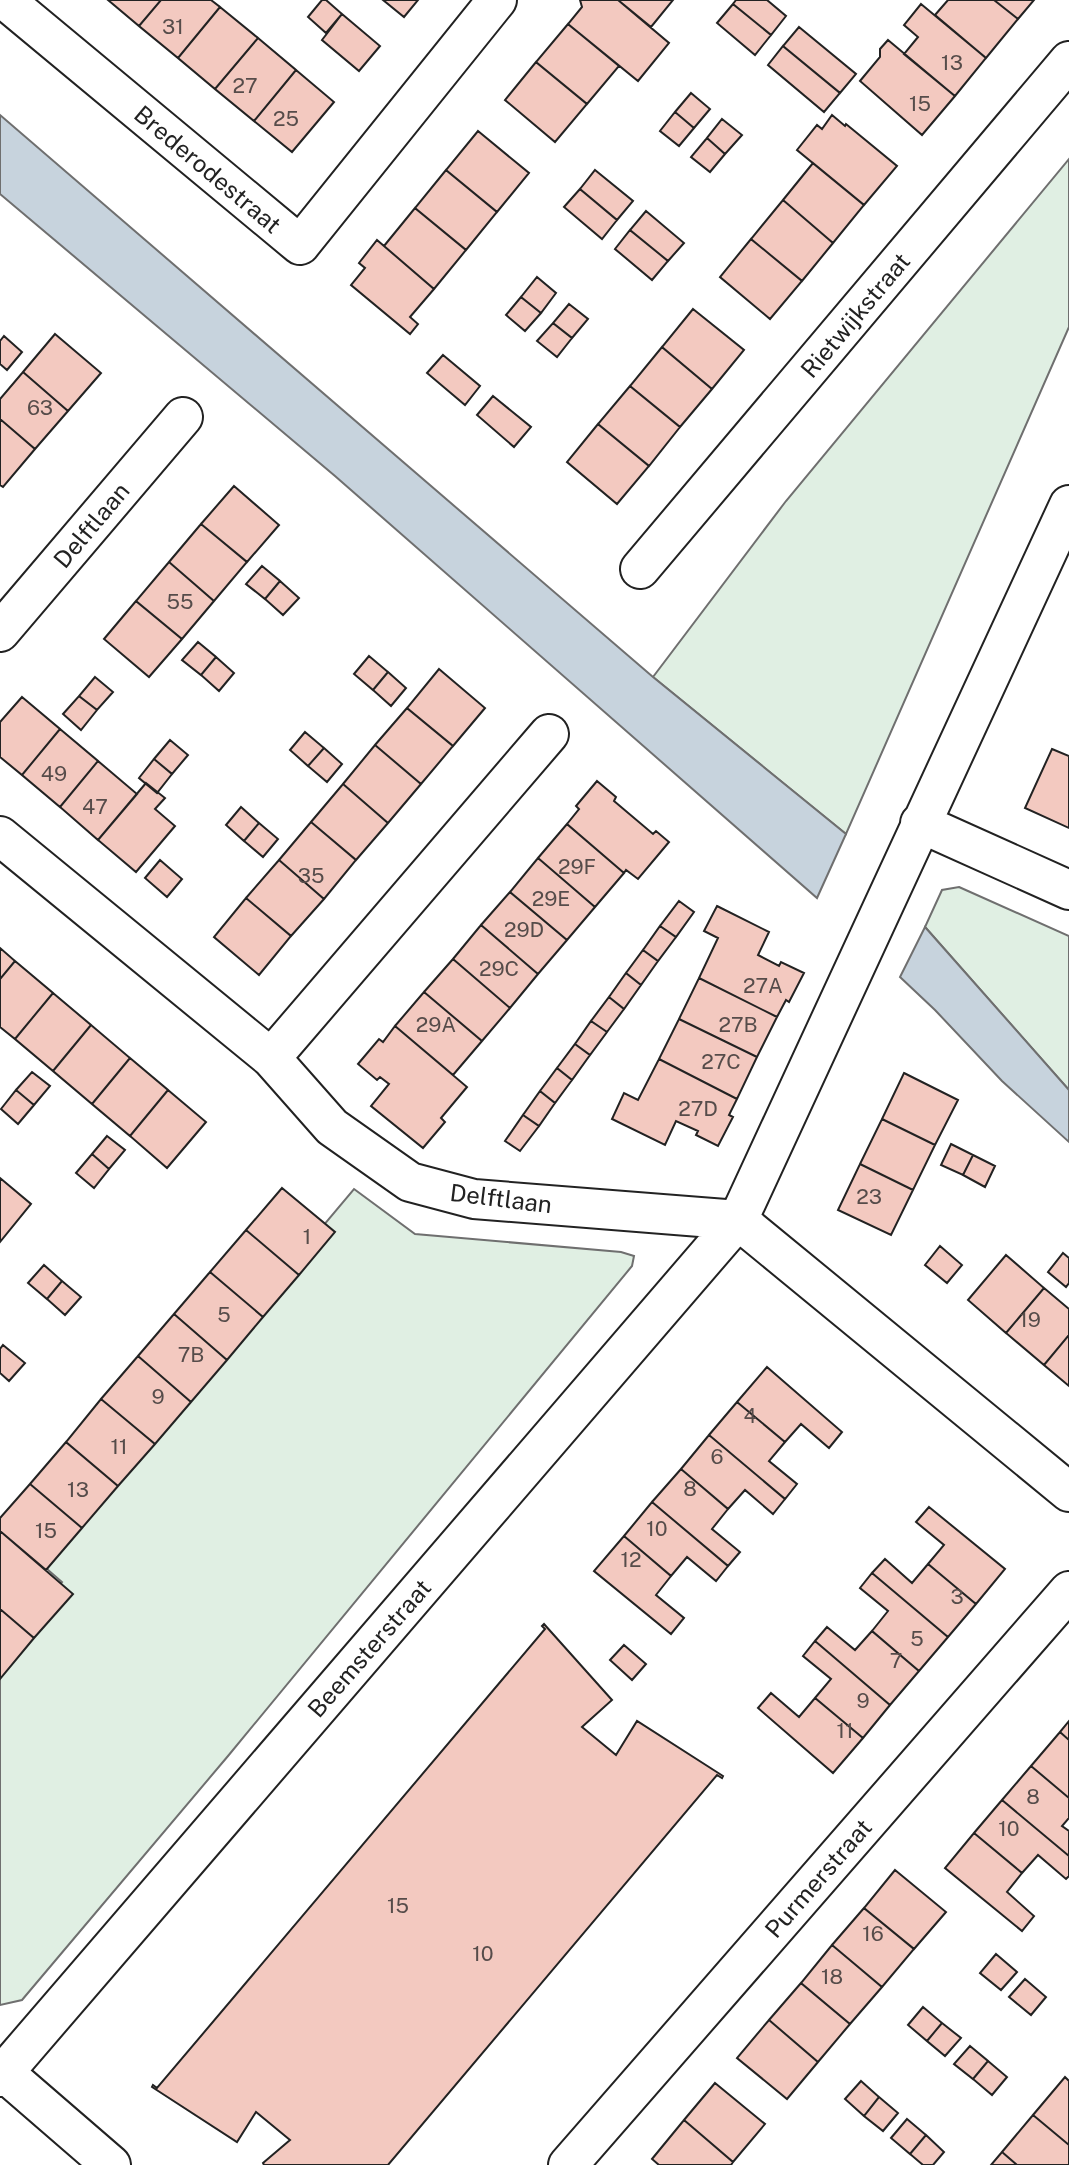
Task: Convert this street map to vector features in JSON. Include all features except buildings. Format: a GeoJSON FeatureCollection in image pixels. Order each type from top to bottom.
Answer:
{"type":"FeatureCollection","features":[{"type":"Feature","properties":{"kind":"street","name":"Brederodestraat"},"geometry":{"type":"LineString","coordinates":[[5,0],[300,244],[497,0]]}},
{"type":"Feature","properties":{"kind":"street","name":"Rietwijkstraat"},"geometry":{"type":"LineString","coordinates":[[640,569],[1069,61]]}},
{"type":"Feature","properties":{"kind":"street","name":"Delftlaan"},"geometry":{"type":"LineString","coordinates":[[0,632],[183,417]]}},
{"type":"Feature","properties":{"kind":"street"},"geometry":{"type":"LineString","coordinates":[[1069,505],[738,1220],[1069,1492]]}},
{"type":"Feature","properties":{"kind":"street"},"geometry":{"type":"LineString","coordinates":[[271,1058],[549,734]]}},
{"type":"Feature","properties":{"kind":"street"},"geometry":{"type":"LineString","coordinates":[[920,823],[1069,890]]}},
{"type":"Feature","properties":{"kind":"street","name":"Delftlaan"},"geometry":{"type":"LineString","coordinates":[[0,836],[271,1058],[332,1127],[410,1182],[474,1199],[738,1220]]}},
{"type":"Feature","properties":{"kind":"street","name":"Beemsterstraat"},"geometry":{"type":"LineString","coordinates":[[1,2072],[738,1220]]}},
{"type":"Feature","properties":{"kind":"street","name":"Purmerstraat"},"geometry":{"type":"LineString","coordinates":[[568,2165],[1069,1591]]}},
{"type":"Feature","properties":{"kind":"street"},"geometry":{"type":"LineString","coordinates":[[1,2072],[111,2165]]}},
{"type":"Feature","properties":{"kind":"green space"},"geometry":{"type":"Polygon","coordinates":[[[1069,159],[1069,327],[846,834],[653,677],[786,501],[1069,159]]]}},
{"type":"Feature","properties":{"kind":"green space"},"geometry":{"type":"Polygon","coordinates":[[[959,887],[1069,936],[1069,1090],[925,927],[942,890],[959,887]]]}},
{"type":"Feature","properties":{"kind":"green space"},"geometry":{"type":"Polygon","coordinates":[[[354,1189],[415,1234],[621,1252],[634,1256],[632,1266],[228,1756],[22,2000],[0,2005],[0,1656],[62,1582],[40,1563],[354,1189]]]}},
{"type":"Feature","properties":{"kind":"shaded area"},"geometry":{"type":"Polygon","coordinates":[[[0,115],[653,677],[846,834],[817,898],[335,476],[0,194],[0,115]]]}},
{"type":"Feature","properties":{"kind":"shaded area"},"geometry":{"type":"Polygon","coordinates":[[[925,927],[1069,1090],[1069,1142],[1002,1081],[900,977],[925,927]]]}}]}
